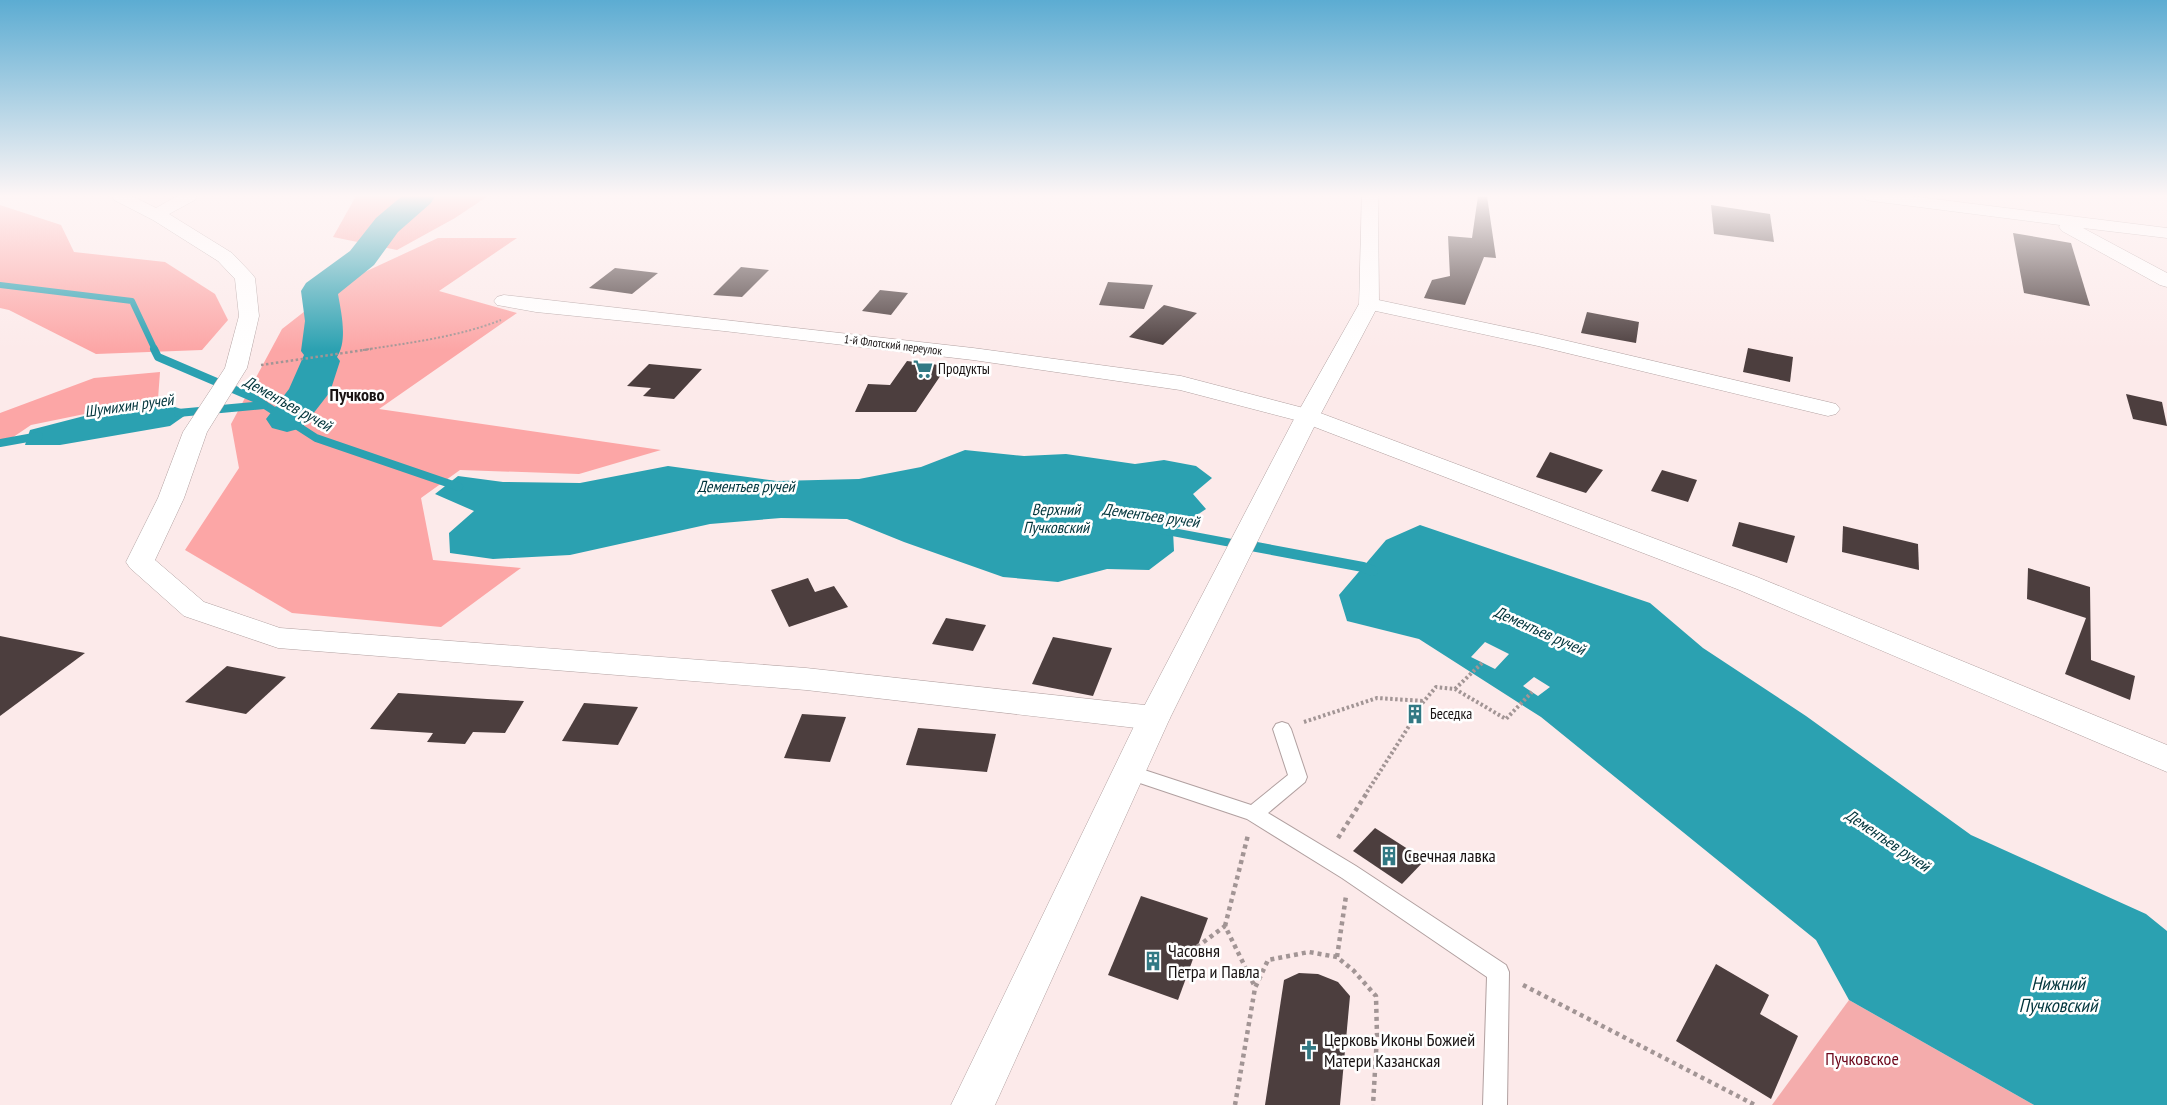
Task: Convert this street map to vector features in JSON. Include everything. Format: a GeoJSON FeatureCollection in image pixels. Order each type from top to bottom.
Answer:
{"type":"FeatureCollection","features":[{"type":"Feature","properties":{"kind":"street"},"geometry":{"type":"LineString","coordinates":[[210,248],[225,257],[245,278],[249,316],[236,368],[195,432],[170,498],[140,562],[194,610],[278,638],[806,679],[1154,718]]}},
{"type":"Feature","properties":{"kind":"street"},"geometry":{"type":"LineString","coordinates":[[973,1105],[1154,718],[1307,416],[1368,304],[1369,248]]}},
{"type":"Feature","properties":{"kind":"street"},"geometry":{"type":"LineString","coordinates":[[2107,248],[2167,281]]}},
{"type":"Feature","properties":{"kind":"street","name":"1-й Флотский переулок"},"geometry":{"type":"LineString","coordinates":[[504,302],[973,354],[1172,382],[1307,416],[1747,583],[2167,759]]}},
{"type":"Feature","properties":{"kind":"street"},"geometry":{"type":"LineString","coordinates":[[1368,304],[1538,340],[1828,409]]}},
{"type":"Feature","properties":{"kind":"lane"},"geometry":{"type":"LineString","coordinates":[[1254,814],[1298,777],[1282,729]]}},
{"type":"Feature","properties":{"kind":"lane"},"geometry":{"type":"LineString","coordinates":[[1129,772],[1254,814],[1349,872],[1498,972],[1495,1105]]}},
{"type":"Feature","properties":{"kind":"path"},"geometry":{"type":"LineString","coordinates":[[236,368],[408,343],[488,325],[536,306]]}},
{"type":"Feature","properties":{"kind":"path"},"geometry":{"type":"LineString","coordinates":[[1455,689],[1482,663]]}},
{"type":"Feature","properties":{"kind":"path"},"geometry":{"type":"LineString","coordinates":[[1419,707],[1436,687],[1455,689],[1506,719],[1532,692]]}},
{"type":"Feature","properties":{"kind":"path"},"geometry":{"type":"LineString","coordinates":[[1282,729],[1377,698],[1424,701]]}},
{"type":"Feature","properties":{"kind":"path"},"geometry":{"type":"LineString","coordinates":[[1325,858],[1412,723]]}},
{"type":"Feature","properties":{"kind":"path"},"geometry":{"type":"LineString","coordinates":[[1198,946],[1225,926],[1254,814]]}},
{"type":"Feature","properties":{"kind":"path"},"geometry":{"type":"LineString","coordinates":[[1337,958],[1349,872]]}},
{"type":"Feature","properties":{"kind":"path"},"geometry":{"type":"LineString","coordinates":[[1225,926],[1255,988]]}},
{"type":"Feature","properties":{"kind":"path"},"geometry":{"type":"LineString","coordinates":[[1235,1105],[1255,988],[1268,960],[1309,952],[1337,958],[1354,970],[1376,996],[1378,1036],[1372,1105]]}},
{"type":"Feature","properties":{"kind":"path"},"geometry":{"type":"LineString","coordinates":[[1498,972],[1755,1105]]}},
{"type":"Feature","properties":{"kind":"green space","name":"Пучковское"},"geometry":{"type":"Polygon","coordinates":[[[1849,1000],[2034,1105],[1772,1105],[1849,1000]]]}},
{"type":"Feature","properties":{"kind":"shaded area"},"geometry":{"type":"Polygon","coordinates":[[[0,248],[72,248],[74,252],[165,262],[215,294],[228,320],[202,350],[96,354],[9,310],[0,308],[0,248]]]}},
{"type":"Feature","properties":{"kind":"shaded area"},"geometry":{"type":"Polygon","coordinates":[[[385,248],[401,248],[397,250],[385,248]]]}},
{"type":"Feature","properties":{"kind":"shaded area"},"geometry":{"type":"Polygon","coordinates":[[[417,248],[503,248],[439,291],[517,313],[379,409],[661,450],[579,474],[460,470],[421,498],[433,560],[521,568],[441,627],[292,613],[185,550],[239,468],[231,424],[282,329],[341,283],[417,248]]]}},
{"type":"Feature","properties":{"kind":"shaded area"},"geometry":{"type":"Polygon","coordinates":[[[160,372],[158,399],[31,425],[0,446],[0,413],[94,378],[160,372]]]}},
{"type":"Feature","properties":{"kind":"water"},"geometry":{"type":"Polygon","coordinates":[[[166,404],[190,412],[170,426],[60,445],[25,445],[30,430],[119,407],[166,404]]]}},
{"type":"Feature","properties":{"kind":"water","name":"Верхний Пучковский"},"geometry":{"type":"Polygon","coordinates":[[[965,450],[1024,456],[1066,454],[1135,464],[1164,460],[1196,466],[1212,478],[1193,494],[1206,509],[1173,531],[1174,551],[1149,570],[1107,569],[1058,582],[1003,577],[904,542],[847,519],[781,518],[710,524],[570,555],[493,559],[450,553],[449,533],[474,511],[435,494],[458,476],[503,482],[580,483],[668,466],[777,481],[859,479],[921,467],[965,450]]]}},
{"type":"Feature","properties":{"kind":"water","name":"Нижний Пучковский"},"geometry":{"type":"Polygon","coordinates":[[[1420,525],[1650,603],[1703,648],[1806,716],[1971,835],[2146,914],[2167,931],[2167,1105],[2034,1105],[1849,1000],[1816,940],[1541,717],[1419,639],[1347,621],[1339,595],[1386,540],[1420,525]],[[1485,642],[1471,657],[1495,669],[1509,654],[1485,642]],[[1534,677],[1523,686],[1538,696],[1550,687],[1534,677]]]}},
{"type":"Feature","properties":{"kind":"building"},"geometry":{"type":"Polygon","coordinates":[[[1449,248],[1494,248],[1496,258],[1484,257],[1465,305],[1424,298],[1432,280],[1450,276],[1449,248]]]}},
{"type":"Feature","properties":{"kind":"building"},"geometry":{"type":"Polygon","coordinates":[[[2016,248],[2072,248],[2090,306],[2024,293],[2016,248]]]}},
{"type":"Feature","properties":{"kind":"building"},"geometry":{"type":"Polygon","coordinates":[[[741,267],[769,270],[742,297],[713,295],[741,267]]]}},
{"type":"Feature","properties":{"kind":"building"},"geometry":{"type":"Polygon","coordinates":[[[615,268],[658,273],[632,294],[589,288],[615,268]]]}},
{"type":"Feature","properties":{"kind":"building"},"geometry":{"type":"Polygon","coordinates":[[[1108,282],[1153,285],[1144,309],[1099,305],[1108,282]]]}},
{"type":"Feature","properties":{"kind":"building"},"geometry":{"type":"Polygon","coordinates":[[[880,290],[908,293],[891,315],[862,311],[880,290]]]}},
{"type":"Feature","properties":{"kind":"building"},"geometry":{"type":"Polygon","coordinates":[[[1164,305],[1197,313],[1163,345],[1129,337],[1164,305]]]}},
{"type":"Feature","properties":{"kind":"building"},"geometry":{"type":"Polygon","coordinates":[[[1587,312],[1639,322],[1636,343],[1581,333],[1587,312]]]}},
{"type":"Feature","properties":{"kind":"building"},"geometry":{"type":"Polygon","coordinates":[[[1748,348],[1793,357],[1790,382],[1743,372],[1748,348]]]}},
{"type":"Feature","properties":{"kind":"building"},"geometry":{"type":"Polygon","coordinates":[[[907,361],[947,366],[916,412],[855,412],[868,384],[890,385],[907,361]]]}},
{"type":"Feature","properties":{"kind":"building"},"geometry":{"type":"Polygon","coordinates":[[[649,364],[702,369],[674,399],[643,396],[651,388],[627,386],[649,364]]]}},
{"type":"Feature","properties":{"kind":"building"},"geometry":{"type":"Polygon","coordinates":[[[2126,394],[2162,402],[2167,426],[2133,419],[2126,394]]]}},
{"type":"Feature","properties":{"kind":"building"},"geometry":{"type":"Polygon","coordinates":[[[1550,452],[1603,470],[1586,493],[1536,477],[1550,452]]]}},
{"type":"Feature","properties":{"kind":"building"},"geometry":{"type":"Polygon","coordinates":[[[1662,470],[1697,480],[1688,502],[1651,491],[1662,470]]]}},
{"type":"Feature","properties":{"kind":"building"},"geometry":{"type":"Polygon","coordinates":[[[1739,522],[1795,536],[1787,563],[1732,546],[1739,522]]]}},
{"type":"Feature","properties":{"kind":"building"},"geometry":{"type":"Polygon","coordinates":[[[1843,526],[1918,544],[1919,570],[1842,552],[1843,526]]]}},
{"type":"Feature","properties":{"kind":"building"},"geometry":{"type":"Polygon","coordinates":[[[2028,568],[2090,587],[2091,660],[2135,676],[2130,700],[2065,674],[2086,618],[2027,599],[2028,568]]]}},
{"type":"Feature","properties":{"kind":"building"},"geometry":{"type":"Polygon","coordinates":[[[808,578],[815,592],[834,586],[848,607],[789,627],[771,590],[808,578]]]}},
{"type":"Feature","properties":{"kind":"building"},"geometry":{"type":"Polygon","coordinates":[[[946,618],[986,625],[973,651],[932,644],[946,618]]]}},
{"type":"Feature","properties":{"kind":"building"},"geometry":{"type":"Polygon","coordinates":[[[0,636],[85,653],[0,716],[0,636]]]}},
{"type":"Feature","properties":{"kind":"building"},"geometry":{"type":"Polygon","coordinates":[[[1053,637],[1112,648],[1093,696],[1032,684],[1053,637]]]}},
{"type":"Feature","properties":{"kind":"building"},"geometry":{"type":"Polygon","coordinates":[[[227,666],[286,677],[246,714],[185,702],[227,666]]]}},
{"type":"Feature","properties":{"kind":"building"},"geometry":{"type":"Polygon","coordinates":[[[398,693],[524,701],[505,733],[473,732],[465,744],[427,742],[433,733],[370,729],[398,693]]]}},
{"type":"Feature","properties":{"kind":"building"},"geometry":{"type":"Polygon","coordinates":[[[584,703],[638,707],[618,745],[562,741],[584,703]]]}},
{"type":"Feature","properties":{"kind":"building"},"geometry":{"type":"Polygon","coordinates":[[[802,714],[846,717],[830,762],[784,758],[802,714]]]}},
{"type":"Feature","properties":{"kind":"building"},"geometry":{"type":"Polygon","coordinates":[[[918,728],[996,734],[987,772],[906,765],[918,728]]]}},
{"type":"Feature","properties":{"kind":"building","name":"Свечная лавка"},"geometry":{"type":"Polygon","coordinates":[[[1375,828],[1425,860],[1402,884],[1353,851],[1375,828]]]}},
{"type":"Feature","properties":{"kind":"building","name":"Часовня Петра и Павла"},"geometry":{"type":"Polygon","coordinates":[[[1141,896],[1208,918],[1178,1000],[1108,975],[1141,896]]]}},
{"type":"Feature","properties":{"kind":"building"},"geometry":{"type":"Polygon","coordinates":[[[1716,964],[1769,995],[1760,1014],[1798,1036],[1771,1099],[1676,1041],[1716,964]]]}},
{"type":"Feature","properties":{"kind":"building","name":"Церковь Иконы Божией Матери Казанская"},"geometry":{"type":"Polygon","coordinates":[[[1299,973],[1318,974],[1338,982],[1350,996],[1340,1105],[1265,1105],[1284,980],[1299,973]]]}},
{"type":"Feature","properties":{"kind":"waterway"},"geometry":{"type":"LineString","coordinates":[[321,351],[324,321],[319,291],[362,258],[370,248]]}},
{"type":"Feature","properties":{"kind":"waterway","name":"Дементьев ручей"},"geometry":{"type":"LineString","coordinates":[[0,285],[132,301],[155,350]]}},
{"type":"Feature","properties":{"kind":"waterway","name":"Дементьев ручей"},"geometry":{"type":"LineString","coordinates":[[154,349],[158,357],[254,398],[316,438],[459,487]]}},
{"type":"Feature","properties":{"kind":"waterway"},"geometry":{"type":"LineString","coordinates":[[287,419],[309,392],[320,361]]}},
{"type":"Feature","properties":{"kind":"waterway","name":"Шумихин ручей"},"geometry":{"type":"LineString","coordinates":[[178,413],[264,405]]}},
{"type":"Feature","properties":{"kind":"waterway","name":"Шумихин ручей"},"geometry":{"type":"LineString","coordinates":[[0,443],[39,436]]}},
{"type":"Feature","properties":{"kind":"waterway","name":"Дементьев ручей"},"geometry":{"type":"LineString","coordinates":[[1162,530],[1242,545]]}},
{"type":"Feature","properties":{"kind":"waterway","name":"Дементьев ручей"},"geometry":{"type":"LineString","coordinates":[[1235,543],[1363,567],[1373,571]]}},
{"type":"Feature","properties":{"kind":"place","name":"Продукты"},"geometry":{"type":"Point","coordinates":[923,369]}},
{"type":"Feature","properties":{"kind":"place","name":"Беседка"},"geometry":{"type":"Point","coordinates":[1415,714]}},
{"type":"Feature","properties":{"kind":"place","name":"Свечная лавка"},"geometry":{"type":"Point","coordinates":[1389,856]}},
{"type":"Feature","properties":{"kind":"place","name":"Часовня Петра и Павла"},"geometry":{"type":"Point","coordinates":[1153,961]}},
{"type":"Feature","properties":{"kind":"place","name":"Церковь Иконы Божией Матери Казанская"},"geometry":{"type":"Point","coordinates":[1309,1050]}},
{"type":"Feature","properties":{"kind":"district","name":"Пучково"},"geometry":{"type":"Point","coordinates":[357,395]}}]}
